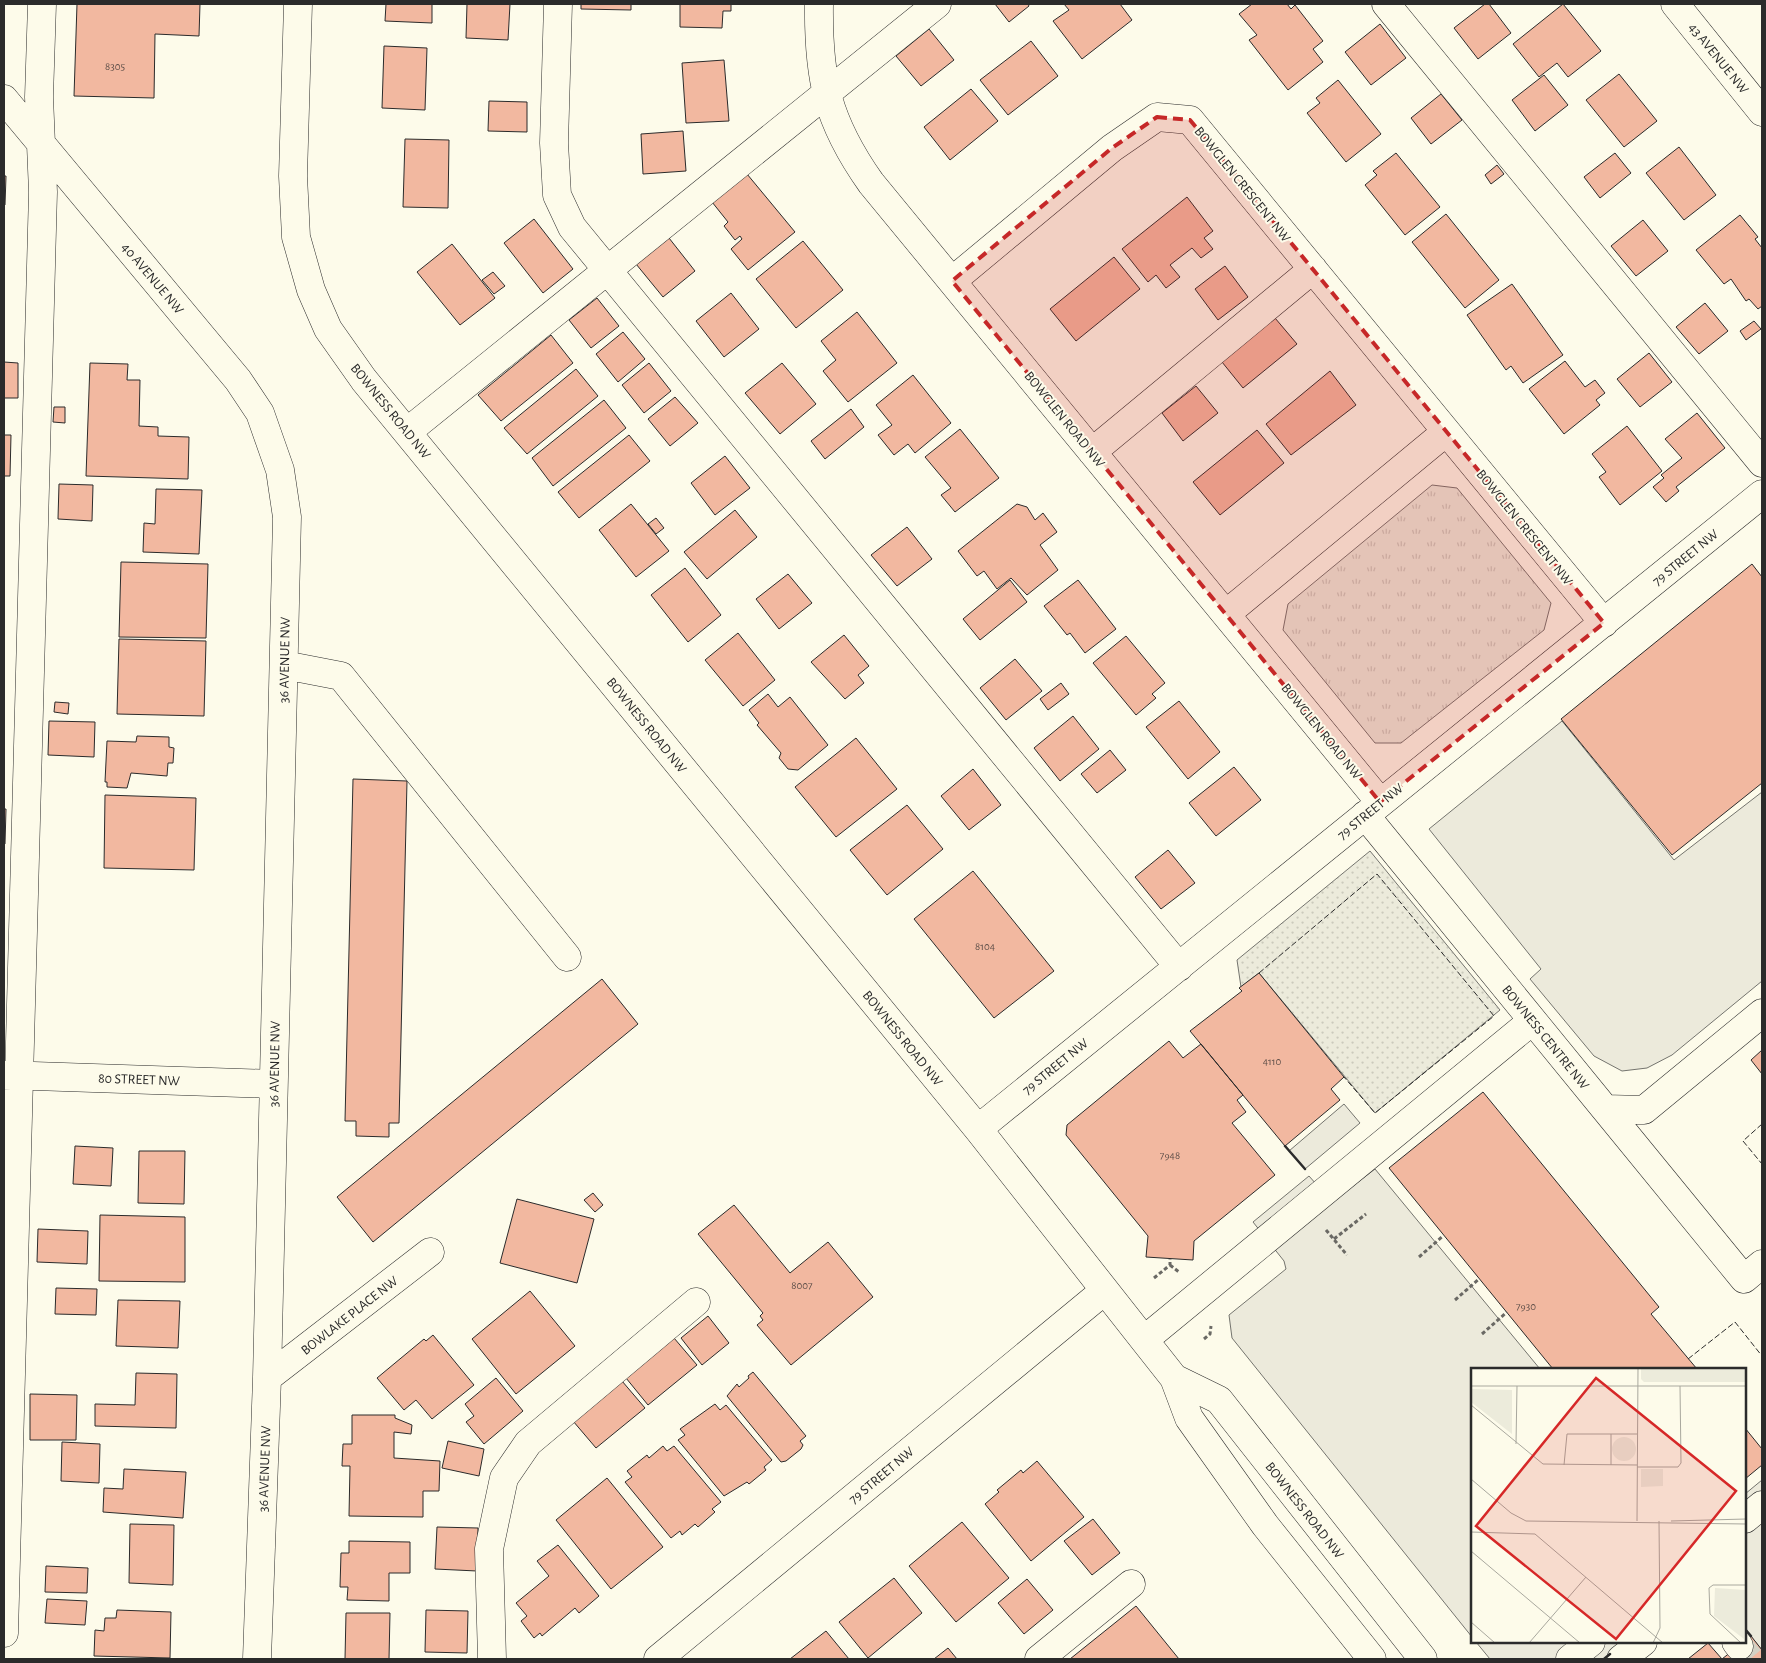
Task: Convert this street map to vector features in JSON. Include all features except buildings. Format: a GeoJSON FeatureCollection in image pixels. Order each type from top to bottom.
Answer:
{"type":"FeatureCollection","features":[{"type":"Feature","properties":{"kind":"street"},"geometry":{"type":"LineString","coordinates":[[4,1633],[12,1075],[42,192],[38,97],[42,4]]}},
{"type":"Feature","properties":{"kind":"street","name":"BOWNESS ROAD NW"},"geometry":{"type":"LineString","coordinates":[[298,4],[293,176],[296,237],[311,290],[328,329],[364,380],[978,1129],[1174,1378],[1189,1418],[1265,1525],[1372,1659]]}},
{"type":"Feature","properties":{"kind":"street"},"geometry":{"type":"LineString","coordinates":[[558,4],[554,143],[557,195],[572,227],[606,271],[1179,967]]}},
{"type":"Feature","properties":{"kind":"street","name":"BOWGLEN ROAD NW"},"geometry":{"type":"LineString","coordinates":[[819,4],[820,65],[825,92],[836,125],[851,155],[871,183],[1226,614],[1373,809]]}},
{"type":"Feature","properties":{"kind":"street"},"geometry":{"type":"LineString","coordinates":[[407,432],[825,92],[937,4]]}},
{"type":"Feature","properties":{"kind":"street"},"geometry":{"type":"LineString","coordinates":[[1386,4],[1762,463]]}},
{"type":"Feature","properties":{"kind":"street","name":"43 AVENUE NW"},"geometry":{"type":"LineString","coordinates":[[1675,4],[1762,112]]}},
{"type":"Feature","properties":{"kind":"street","name":"40 AVENUE NW"},"geometry":{"type":"LineString","coordinates":[[4,99],[238,380],[260,413],[280,470]]}},
{"type":"Feature","properties":{"kind":"street","name":"BOWGLEN CRESCENT NW"},"geometry":{"type":"LineString","coordinates":[[952,281],[1112,148],[1157,117],[1190,120],[1604,623]]}},
{"type":"Feature","properties":{"kind":"street"},"geometry":{"type":"LineString","coordinates":[[1092,452],[1313,270]]}},
{"type":"Feature","properties":{"kind":"street"},"geometry":{"type":"LineString","coordinates":[[1226,614],[1446,432]]}},
{"type":"Feature","properties":{"kind":"street","name":"36 AVENUE NW"},"geometry":{"type":"LineString","coordinates":[[258,1659],[267,1378],[287,517],[280,470]]}},
{"type":"Feature","properties":{"kind":"street","name":"79 STREET NW"},"geometry":{"type":"LineString","coordinates":[[978,1129],[1762,494]]}},
{"type":"Feature","properties":{"kind":"street"},"geometry":{"type":"LineString","coordinates":[[284,665],[341,676],[566,958]]}},
{"type":"Feature","properties":{"kind":"street","name":"BOWNESS CENTRE NW"},"geometry":{"type":"LineString","coordinates":[[1373,809],[1532,1021],[1744,1279],[1762,1264]]}},
{"type":"Feature","properties":{"kind":"street"},"geometry":{"type":"LineString","coordinates":[[1605,1109],[1644,1110],[1762,1013]]}},
{"type":"Feature","properties":{"kind":"street"},"geometry":{"type":"LineString","coordinates":[[1144,1340],[1532,1021]]}},
{"type":"Feature","properties":{"kind":"street","name":"80 STREET NW"},"geometry":{"type":"LineString","coordinates":[[12,1075],[273,1084]]}},
{"type":"Feature","properties":{"kind":"street","name":"BOWLAKE PLACE NW"},"geometry":{"type":"LineString","coordinates":[[267,1378],[430,1252]]}},
{"type":"Feature","properties":{"kind":"street","name":"79 STREET NW"},"geometry":{"type":"LineString","coordinates":[[658,1659],[1104,1291]]}},
{"type":"Feature","properties":{"kind":"street"},"geometry":{"type":"LineString","coordinates":[[492,1659],[489,1549],[504,1478],[528,1443],[696,1302]]}},
{"type":"Feature","properties":{"kind":"street","name":"BOWNESS ROAD NW"},"geometry":{"type":"LineString","coordinates":[[1174,1378],[1219,1400],[1423,1659]]}},
{"type":"Feature","properties":{"kind":"street"},"geometry":{"type":"LineString","coordinates":[[1746,1518],[1762,1505]]}},
{"type":"Feature","properties":{"kind":"street"},"geometry":{"type":"LineString","coordinates":[[1039,1659],[1131,1584]]}},
{"type":"Feature","properties":{"kind":"street"},"geometry":{"type":"LineString","coordinates":[[1570,1659],[1590,1643]]}},
{"type":"Feature","properties":{"kind":"street"},"geometry":{"type":"LineString","coordinates":[[1622,1659],[1642,1643]]}},
{"type":"Feature","properties":{"kind":"path"},"geometry":{"type":"LineString","coordinates":[[1334,1239],[1366,1214]]}},
{"type":"Feature","properties":{"kind":"path"},"geometry":{"type":"LineString","coordinates":[[1324,1228],[1347,1255]]}},
{"type":"Feature","properties":{"kind":"path"},"geometry":{"type":"LineString","coordinates":[[1419,1257],[1444,1236]]}},
{"type":"Feature","properties":{"kind":"path"},"geometry":{"type":"LineString","coordinates":[[1154,1278],[1170,1265],[1170,1259]]}},
{"type":"Feature","properties":{"kind":"path"},"geometry":{"type":"LineString","coordinates":[[1454,1300],[1479,1279]]}},
{"type":"Feature","properties":{"kind":"path"},"geometry":{"type":"LineString","coordinates":[[1482,1334],[1507,1312]]}},
{"type":"Feature","properties":{"kind":"highlighted area"},"geometry":{"type":"Polygon","coordinates":[[[1157,117],[1190,120],[1604,623],[1380,802],[952,281],[1112,148],[1157,117]]]}},
{"type":"Feature","properties":{"kind":"green space"},"geometry":{"type":"Polygon","coordinates":[[[1432,485],[1457,488],[1551,603],[1544,630],[1401,743],[1375,743],[1283,630],[1288,604],[1432,485]]]}},
{"type":"Feature","properties":{"kind":"green space"},"geometry":{"type":"Polygon","coordinates":[[[1370,851],[1500,1010],[1375,1113],[1259,973],[1241,987],[1237,960],[1370,851]]]}},
{"type":"Feature","properties":{"kind":"shaded area"},"geometry":{"type":"Polygon","coordinates":[[[1562,721],[1674,860],[1762,792],[1762,981],[1672,1055],[1647,1068],[1622,1071],[1594,1056],[1530,979],[1541,969],[1429,829],[1562,721]]]}},
{"type":"Feature","properties":{"kind":"shaded area"},"geometry":{"type":"Polygon","coordinates":[[[1344,1104],[1360,1123],[1305,1169],[1289,1151],[1344,1104]]]}},
{"type":"Feature","properties":{"kind":"shaded area"},"geometry":{"type":"Polygon","coordinates":[[[1375,1169],[1539,1368],[1471,1368],[1471,1636],[1232,1338],[1229,1315],[1286,1269],[1284,1261],[1253,1222],[1309,1176],[1332,1202],[1375,1169]]]}},
{"type":"Feature","properties":{"kind":"shaded area"},"geometry":{"type":"Polygon","coordinates":[[[1762,1480],[1762,1650],[1746,1630],[1746,1493],[1762,1480]]]}},
{"type":"Feature","properties":{"kind":"shaded area"},"geometry":{"type":"Polygon","coordinates":[[[1477,1643],[1626,1643],[1605,1659],[1490,1659],[1477,1643]]]}},
{"type":"Feature","properties":{"kind":"tunnel"},"geometry":{"type":"LineString","coordinates":[[1739,1646],[1750,1659]]}},
{"type":"Feature","properties":{"kind":"fence"},"geometry":{"type":"LineString","coordinates":[[1259,973],[1377,874],[1494,1016],[1375,1113],[1344,1077]]}},
{"type":"Feature","properties":{"kind":"fence"},"geometry":{"type":"LineString","coordinates":[[1762,1124],[1743,1141],[1762,1164]]}},
{"type":"Feature","properties":{"kind":"fence"},"geometry":{"type":"LineString","coordinates":[[1688,1359],[1735,1322],[1762,1356]]}},
{"type":"Feature","properties":{"kind":"wall"},"geometry":{"type":"LineString","coordinates":[[1285,1146],[1305,1169]]}},
{"type":"Feature","properties":{"kind":"wall"},"geometry":{"type":"LineString","coordinates":[[1746,1630],[1751,1636]]}},
{"type":"Feature","properties":{"kind":"wall"},"geometry":{"type":"LineString","coordinates":[[1604,1659],[1610,1654]]}}]}
